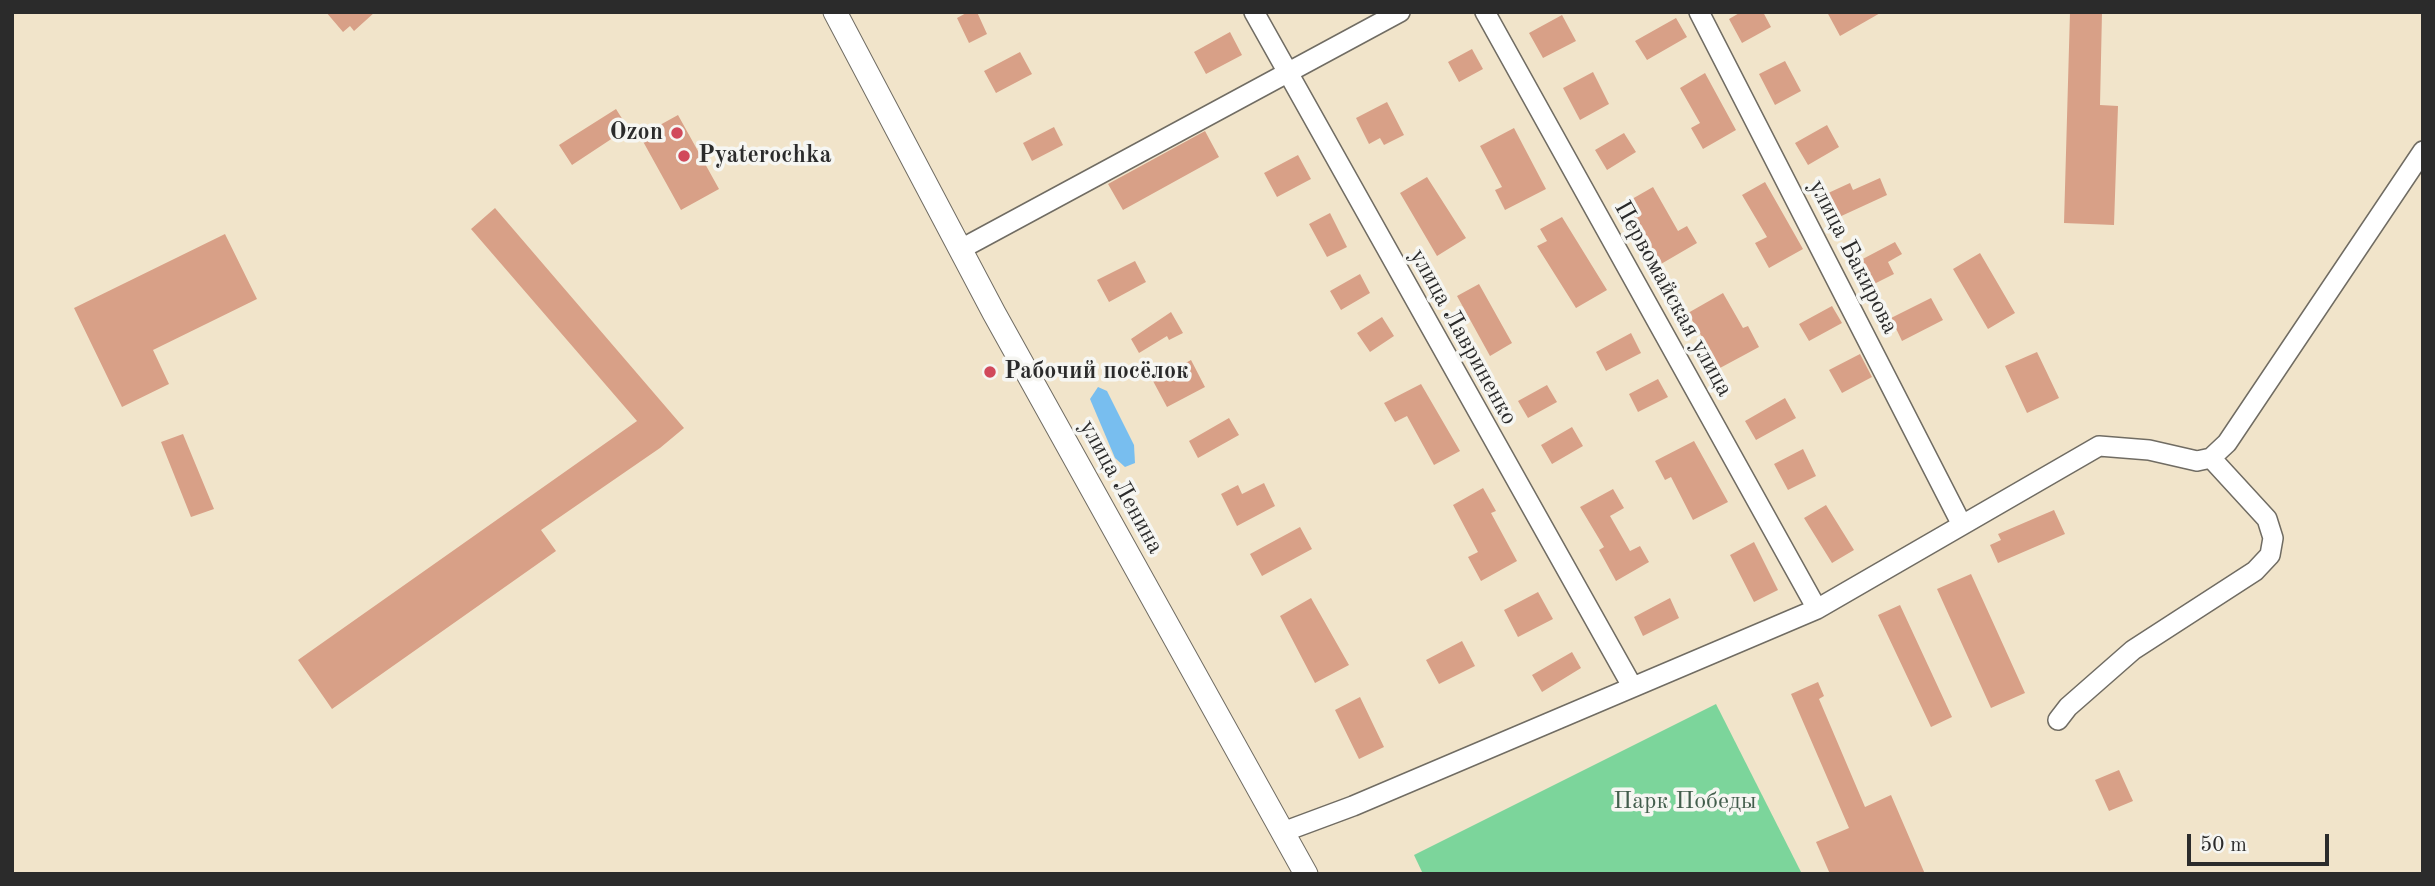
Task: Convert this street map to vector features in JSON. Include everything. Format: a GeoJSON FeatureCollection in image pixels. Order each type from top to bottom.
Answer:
{"type":"FeatureCollection","features":[{"type":"Feature","properties":{"kind":"main road","name":"улица Ленина"},"geometry":{"type":"LineString","coordinates":[[835,12],[961,249],[1306,874]]}},
{"type":"Feature","properties":{"kind":"street","name":"улица Лавриненко"},"geometry":{"type":"LineString","coordinates":[[1254,12],[1632,686]]}},
{"type":"Feature","properties":{"kind":"street"},"geometry":{"type":"LineString","coordinates":[[961,249],[1400,12]]}},
{"type":"Feature","properties":{"kind":"street","name":"Первомайская улица"},"geometry":{"type":"LineString","coordinates":[[1485,12],[1817,609]]}},
{"type":"Feature","properties":{"kind":"street","name":"улица Бакирова"},"geometry":{"type":"LineString","coordinates":[[1699,12],[1962,525]]}},
{"type":"Feature","properties":{"kind":"street"},"geometry":{"type":"LineString","coordinates":[[1283,832],[1353,806],[1817,609],[2099,446],[2149,450],[2197,461],[2211,458],[2227,443],[2423,150]]}},
{"type":"Feature","properties":{"kind":"street"},"geometry":{"type":"LineString","coordinates":[[2058,720],[2068,707],[2133,650],[2256,571],[2270,555],[2273,538],[2267,519],[2211,458]]}},
{"type":"Feature","properties":{"kind":"green space","name":"Парк Победы"},"geometry":{"type":"Polygon","coordinates":[[[1716,704],[1802,874],[1423,874],[1414,855],[1716,704]]]}},
{"type":"Feature","properties":{"kind":"water"},"geometry":{"type":"Polygon","coordinates":[[[1098,387],[1107,391],[1134,445],[1135,463],[1125,467],[1115,458],[1090,399],[1098,387]]]}},
{"type":"Feature","properties":{"kind":"building"},"geometry":{"type":"Polygon","coordinates":[[[326,12],[375,12],[354,31],[350,26],[343,32],[326,12]]]}},
{"type":"Feature","properties":{"kind":"building"},"geometry":{"type":"Polygon","coordinates":[[[968,12],[977,12],[987,34],[969,43],[957,18],[968,12]]]}},
{"type":"Feature","properties":{"kind":"building"},"geometry":{"type":"Polygon","coordinates":[[[1741,12],[1763,12],[1771,27],[1742,43],[1729,19],[1741,12]]]}},
{"type":"Feature","properties":{"kind":"building"},"geometry":{"type":"Polygon","coordinates":[[[1827,12],[1882,12],[1840,36],[1827,12]]]}},
{"type":"Feature","properties":{"kind":"building"},"geometry":{"type":"Polygon","coordinates":[[[2070,12],[2102,12],[2100,105],[2118,106],[2114,225],[2064,223],[2070,12]]]}},
{"type":"Feature","properties":{"kind":"building"},"geometry":{"type":"Polygon","coordinates":[[[1562,15],[1576,41],[1543,58],[1529,33],[1562,15]]]}},
{"type":"Feature","properties":{"kind":"building"},"geometry":{"type":"Polygon","coordinates":[[[1676,18],[1687,37],[1647,60],[1635,41],[1676,18]]]}},
{"type":"Feature","properties":{"kind":"building"},"geometry":{"type":"Polygon","coordinates":[[[1230,32],[1242,55],[1206,74],[1194,52],[1230,32]]]}},
{"type":"Feature","properties":{"kind":"building"},"geometry":{"type":"Polygon","coordinates":[[[1472,49],[1483,69],[1459,82],[1448,62],[1472,49]]]}},
{"type":"Feature","properties":{"kind":"building"},"geometry":{"type":"Polygon","coordinates":[[[1020,52],[1032,74],[996,93],[984,71],[1020,52]]]}},
{"type":"Feature","properties":{"kind":"building"},"geometry":{"type":"Polygon","coordinates":[[[1785,61],[1801,91],[1775,105],[1759,74],[1785,61]]]}},
{"type":"Feature","properties":{"kind":"building"},"geometry":{"type":"Polygon","coordinates":[[[1593,72],[1609,104],[1580,120],[1563,88],[1593,72]]]}},
{"type":"Feature","properties":{"kind":"building"},"geometry":{"type":"Polygon","coordinates":[[[1705,73],[1736,130],[1703,149],[1691,128],[1700,123],[1680,88],[1705,73]]]}},
{"type":"Feature","properties":{"kind":"building"},"geometry":{"type":"Polygon","coordinates":[[[1387,102],[1404,135],[1384,145],[1380,138],[1369,144],[1356,118],[1387,102]]]}},
{"type":"Feature","properties":{"kind":"building"},"geometry":{"type":"Polygon","coordinates":[[[616,109],[628,128],[572,165],[559,145],[616,109]]]}},
{"type":"Feature","properties":{"kind":"building"},"geometry":{"type":"Polygon","coordinates":[[[678,115],[719,189],[681,210],[640,136],[678,115]]]}},
{"type":"Feature","properties":{"kind":"building"},"geometry":{"type":"Polygon","coordinates":[[[1827,125],[1839,147],[1808,165],[1795,143],[1827,125]]]}},
{"type":"Feature","properties":{"kind":"building"},"geometry":{"type":"Polygon","coordinates":[[[1054,127],[1063,145],[1032,161],[1023,143],[1054,127]]]}},
{"type":"Feature","properties":{"kind":"building"},"geometry":{"type":"Polygon","coordinates":[[[1514,128],[1546,189],[1505,210],[1495,190],[1502,187],[1480,146],[1514,128]]]}},
{"type":"Feature","properties":{"kind":"building"},"geometry":{"type":"Polygon","coordinates":[[[1205,131],[1219,157],[1123,210],[1108,184],[1205,131]]]}},
{"type":"Feature","properties":{"kind":"building"},"geometry":{"type":"Polygon","coordinates":[[[1624,133],[1636,152],[1607,170],[1595,150],[1624,133]]]}},
{"type":"Feature","properties":{"kind":"building"},"geometry":{"type":"Polygon","coordinates":[[[1298,155],[1311,179],[1277,197],[1264,173],[1298,155]]]}},
{"type":"Feature","properties":{"kind":"building"},"geometry":{"type":"Polygon","coordinates":[[[1427,177],[1466,238],[1437,256],[1400,193],[1427,177]]]}},
{"type":"Feature","properties":{"kind":"building"},"geometry":{"type":"Polygon","coordinates":[[[1880,178],[1887,195],[1837,218],[1826,194],[1850,183],[1853,190],[1880,178]]]}},
{"type":"Feature","properties":{"kind":"building"},"geometry":{"type":"Polygon","coordinates":[[[1765,182],[1803,249],[1769,268],[1755,243],[1767,237],[1742,195],[1765,182]]]}},
{"type":"Feature","properties":{"kind":"building"},"geometry":{"type":"Polygon","coordinates":[[[1653,187],[1678,231],[1687,226],[1697,243],[1661,264],[1625,203],[1653,187]]]}},
{"type":"Feature","properties":{"kind":"building"},"geometry":{"type":"Polygon","coordinates":[[[495,208],[684,428],[660,448],[541,530],[556,551],[332,709],[298,660],[637,421],[471,229],[495,208]]]}},
{"type":"Feature","properties":{"kind":"building"},"geometry":{"type":"Polygon","coordinates":[[[1330,213],[1347,247],[1327,257],[1309,224],[1330,213]]]}},
{"type":"Feature","properties":{"kind":"building"},"geometry":{"type":"Polygon","coordinates":[[[1562,217],[1607,290],[1576,308],[1537,246],[1547,241],[1540,229],[1562,217]]]}},
{"type":"Feature","properties":{"kind":"building"},"geometry":{"type":"Polygon","coordinates":[[[225,234],[257,299],[153,350],[169,384],[122,407],[74,308],[225,234]]]}},
{"type":"Feature","properties":{"kind":"building"},"geometry":{"type":"Polygon","coordinates":[[[1895,242],[1902,254],[1888,262],[1894,274],[1870,286],[1857,262],[1895,242]]]}},
{"type":"Feature","properties":{"kind":"building"},"geometry":{"type":"Polygon","coordinates":[[[1980,253],[2015,313],[1988,329],[1953,269],[1980,253]]]}},
{"type":"Feature","properties":{"kind":"building"},"geometry":{"type":"Polygon","coordinates":[[[1135,261],[1146,282],[1109,302],[1097,280],[1135,261]]]}},
{"type":"Feature","properties":{"kind":"building"},"geometry":{"type":"Polygon","coordinates":[[[1360,274],[1370,293],[1341,310],[1330,291],[1360,274]]]}},
{"type":"Feature","properties":{"kind":"building"},"geometry":{"type":"Polygon","coordinates":[[[1479,284],[1512,343],[1490,356],[1457,296],[1479,284]]]}},
{"type":"Feature","properties":{"kind":"building"},"geometry":{"type":"Polygon","coordinates":[[[1723,293],[1743,328],[1748,326],[1759,347],[1720,368],[1688,313],[1723,293]]]}},
{"type":"Feature","properties":{"kind":"building"},"geometry":{"type":"Polygon","coordinates":[[[1931,298],[1943,320],[1902,341],[1891,318],[1931,298]]]}},
{"type":"Feature","properties":{"kind":"building"},"geometry":{"type":"Polygon","coordinates":[[[1832,306],[1842,323],[1809,341],[1799,324],[1832,306]]]}},
{"type":"Feature","properties":{"kind":"building"},"geometry":{"type":"Polygon","coordinates":[[[1171,312],[1183,333],[1169,340],[1167,336],[1139,353],[1131,339],[1171,312]]]}},
{"type":"Feature","properties":{"kind":"building"},"geometry":{"type":"Polygon","coordinates":[[[1382,317],[1394,336],[1370,352],[1357,333],[1382,317]]]}},
{"type":"Feature","properties":{"kind":"building"},"geometry":{"type":"Polygon","coordinates":[[[1631,333],[1641,353],[1606,371],[1596,352],[1631,333]]]}},
{"type":"Feature","properties":{"kind":"building"},"geometry":{"type":"Polygon","coordinates":[[[2037,352],[2059,398],[2027,413],[2005,366],[2037,352]]]}},
{"type":"Feature","properties":{"kind":"building"},"geometry":{"type":"Polygon","coordinates":[[[1860,354],[1872,377],[1842,393],[1829,370],[1860,354]]]}},
{"type":"Feature","properties":{"kind":"building"},"geometry":{"type":"Polygon","coordinates":[[[1191,360],[1205,387],[1167,407],[1153,381],[1191,360]]]}},
{"type":"Feature","properties":{"kind":"building"},"geometry":{"type":"Polygon","coordinates":[[[1658,379],[1668,397],[1638,412],[1629,394],[1658,379]]]}},
{"type":"Feature","properties":{"kind":"building"},"geometry":{"type":"Polygon","coordinates":[[[1421,384],[1460,451],[1434,465],[1407,416],[1395,422],[1384,403],[1421,384]]]}},
{"type":"Feature","properties":{"kind":"building"},"geometry":{"type":"Polygon","coordinates":[[[1547,385],[1557,402],[1528,418],[1518,401],[1547,385]]]}},
{"type":"Feature","properties":{"kind":"building"},"geometry":{"type":"Polygon","coordinates":[[[1785,398],[1796,418],[1756,440],[1745,421],[1785,398]]]}},
{"type":"Feature","properties":{"kind":"building"},"geometry":{"type":"Polygon","coordinates":[[[1229,418],[1239,435],[1198,458],[1189,441],[1229,418]]]}},
{"type":"Feature","properties":{"kind":"building"},"geometry":{"type":"Polygon","coordinates":[[[1572,427],[1583,446],[1552,464],[1541,445],[1572,427]]]}},
{"type":"Feature","properties":{"kind":"building"},"geometry":{"type":"Polygon","coordinates":[[[183,434],[214,509],[191,517],[161,442],[183,434]]]}},
{"type":"Feature","properties":{"kind":"building"},"geometry":{"type":"Polygon","coordinates":[[[1694,441],[1728,502],[1693,520],[1671,477],[1665,480],[1655,461],[1694,441]]]}},
{"type":"Feature","properties":{"kind":"building"},"geometry":{"type":"Polygon","coordinates":[[[1803,449],[1816,476],[1788,490],[1774,464],[1803,449]]]}},
{"type":"Feature","properties":{"kind":"building"},"geometry":{"type":"Polygon","coordinates":[[[1264,483],[1275,506],[1237,526],[1221,494],[1238,485],[1242,494],[1264,483]]]}},
{"type":"Feature","properties":{"kind":"building"},"geometry":{"type":"Polygon","coordinates":[[[1483,488],[1496,511],[1491,513],[1517,561],[1481,581],[1468,557],[1478,552],[1453,505],[1483,488]]]}},
{"type":"Feature","properties":{"kind":"building"},"geometry":{"type":"Polygon","coordinates":[[[1613,489],[1624,508],[1610,516],[1630,551],[1640,546],[1649,562],[1616,581],[1599,550],[1604,547],[1580,507],[1613,489]]]}},
{"type":"Feature","properties":{"kind":"building"},"geometry":{"type":"Polygon","coordinates":[[[1826,505],[1854,550],[1832,563],[1804,518],[1826,505]]]}},
{"type":"Feature","properties":{"kind":"building"},"geometry":{"type":"Polygon","coordinates":[[[2054,510],[2065,534],[1998,563],[1990,545],[2001,540],[1998,534],[2054,510]]]}},
{"type":"Feature","properties":{"kind":"building"},"geometry":{"type":"Polygon","coordinates":[[[1300,527],[1312,549],[1262,576],[1250,554],[1300,527]]]}},
{"type":"Feature","properties":{"kind":"building"},"geometry":{"type":"Polygon","coordinates":[[[1754,542],[1778,590],[1754,602],[1730,555],[1754,542]]]}},
{"type":"Feature","properties":{"kind":"building"},"geometry":{"type":"Polygon","coordinates":[[[1971,574],[2025,693],[1991,708],[1937,589],[1971,574]]]}},
{"type":"Feature","properties":{"kind":"building"},"geometry":{"type":"Polygon","coordinates":[[[1538,592],[1553,619],[1518,637],[1504,610],[1538,592]]]}},
{"type":"Feature","properties":{"kind":"building"},"geometry":{"type":"Polygon","coordinates":[[[1311,598],[1349,665],[1315,683],[1280,616],[1311,598]]]}},
{"type":"Feature","properties":{"kind":"building"},"geometry":{"type":"Polygon","coordinates":[[[1670,598],[1679,618],[1643,636],[1634,617],[1670,598]]]}},
{"type":"Feature","properties":{"kind":"building"},"geometry":{"type":"Polygon","coordinates":[[[1900,605],[1952,717],[1931,727],[1878,615],[1900,605]]]}},
{"type":"Feature","properties":{"kind":"building"},"geometry":{"type":"Polygon","coordinates":[[[1462,641],[1475,666],[1439,684],[1426,660],[1462,641]]]}},
{"type":"Feature","properties":{"kind":"building"},"geometry":{"type":"Polygon","coordinates":[[[1572,652],[1581,668],[1542,692],[1532,675],[1572,652]]]}},
{"type":"Feature","properties":{"kind":"building"},"geometry":{"type":"Polygon","coordinates":[[[1818,682],[1824,696],[1819,699],[1865,807],[1891,795],[1925,874],[1830,874],[1816,842],[1849,828],[1791,694],[1818,682]]]}},
{"type":"Feature","properties":{"kind":"building"},"geometry":{"type":"Polygon","coordinates":[[[1360,697],[1384,747],[1359,759],[1335,710],[1360,697]]]}},
{"type":"Feature","properties":{"kind":"building"},"geometry":{"type":"Polygon","coordinates":[[[2119,770],[2133,801],[2109,811],[2095,780],[2119,770]]]}},
{"type":"Feature","properties":{"kind":"place","name":"Ozon"},"geometry":{"type":"Point","coordinates":[677,133]}},
{"type":"Feature","properties":{"kind":"place","name":"Pyaterochka"},"geometry":{"type":"Point","coordinates":[684,156]}},
{"type":"Feature","properties":{"kind":"place","name":"Рабочий посёлок"},"geometry":{"type":"Point","coordinates":[990,372]}}]}
